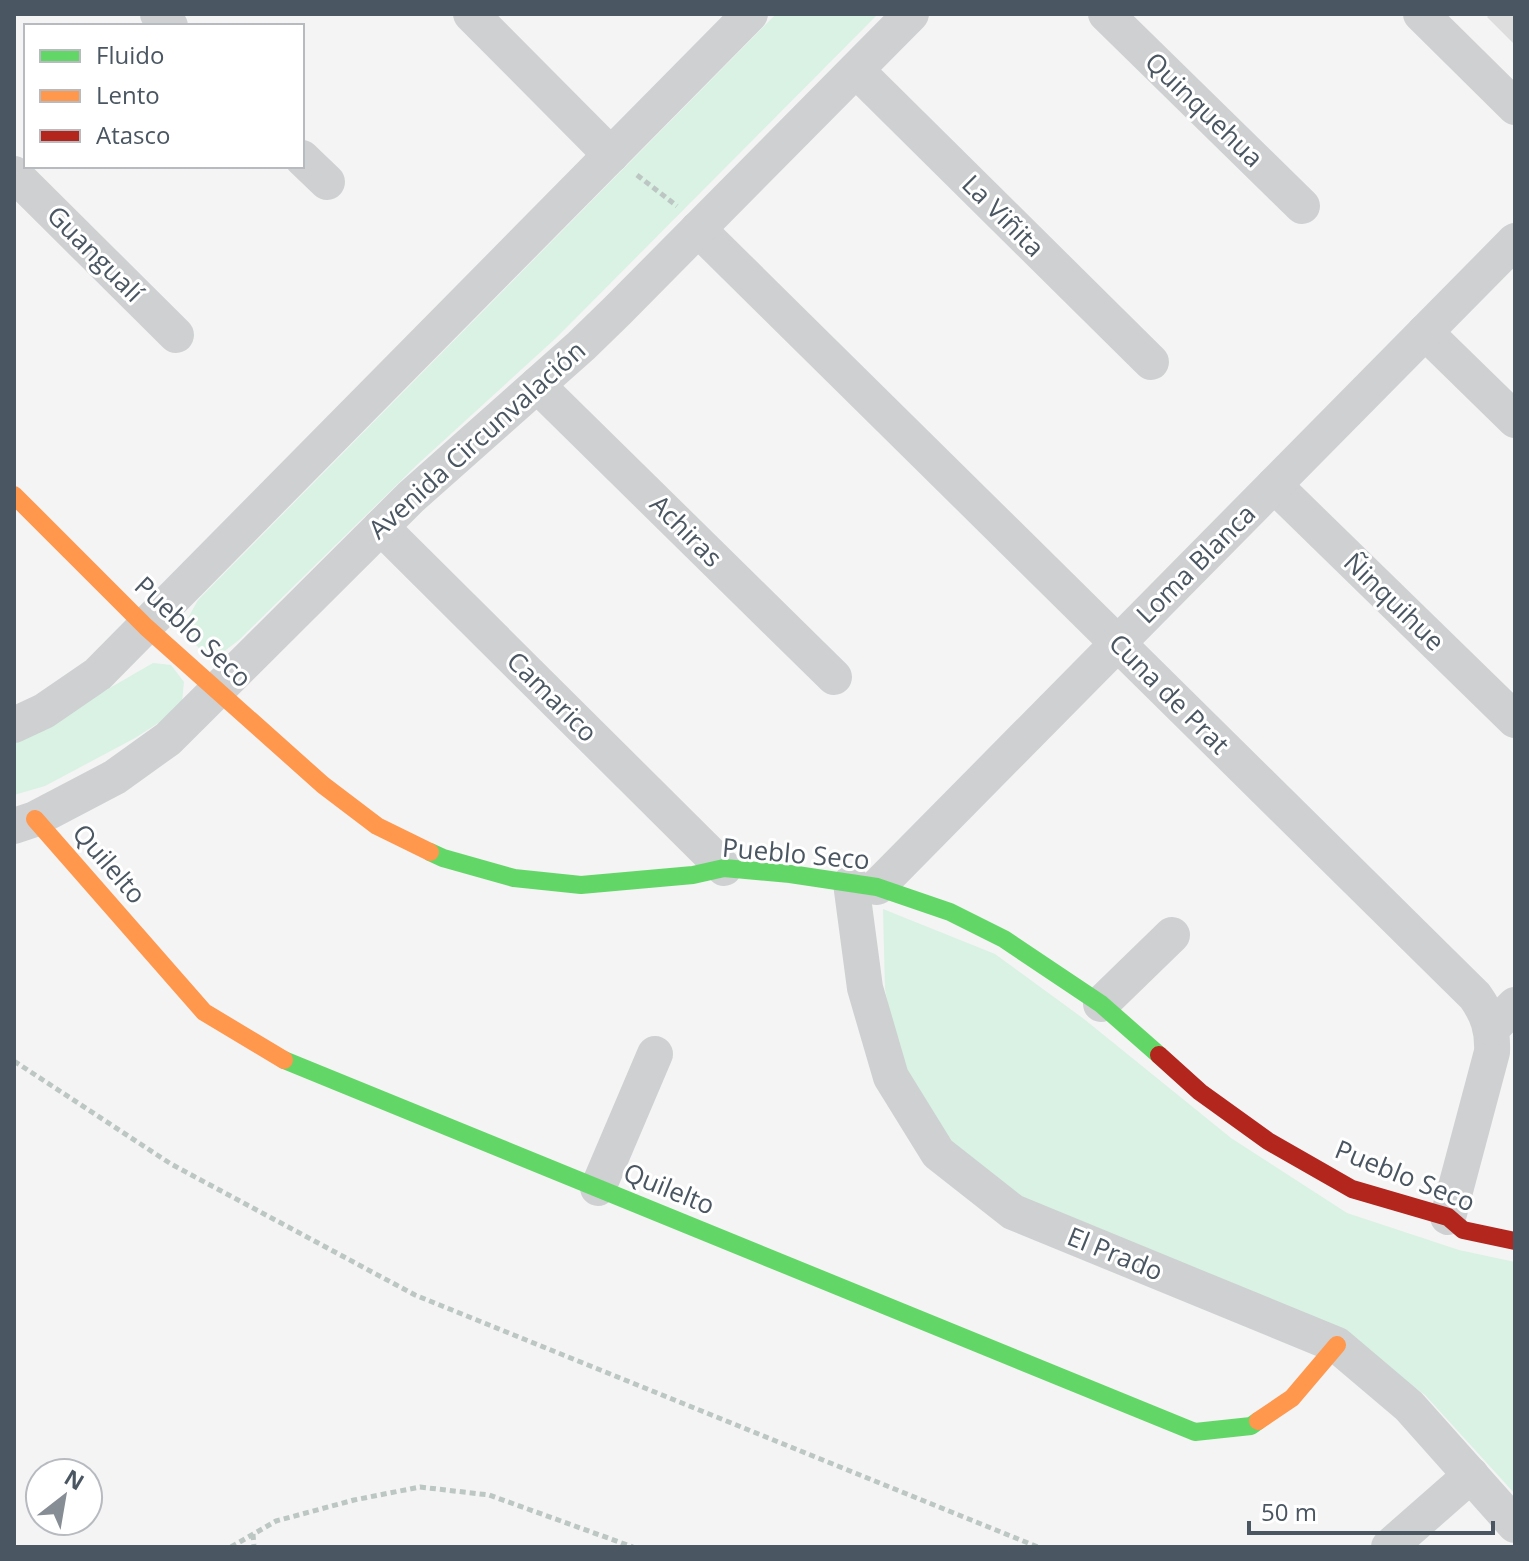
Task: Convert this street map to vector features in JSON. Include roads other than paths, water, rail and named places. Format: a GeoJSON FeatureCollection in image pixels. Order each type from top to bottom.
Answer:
{"type":"FeatureCollection","features":[{"type":"Feature","properties":{"kind":"street"},"geometry":{"type":"LineString","coordinates":[[471,14],[611,155]]}},
{"type":"Feature","properties":{"kind":"street"},"geometry":{"type":"LineString","coordinates":[[14,725],[44,711],[98,674],[750,14]]}},
{"type":"Feature","properties":{"kind":"street","name":"Avenida Circunvalación"},"geometry":{"type":"LineString","coordinates":[[24,822],[115,777],[168,739],[439,470],[617,311],[911,14]]}},
{"type":"Feature","properties":{"kind":"street","name":"Quinquehua"},"geometry":{"type":"LineString","coordinates":[[1106,14],[1302,206]]}},
{"type":"Feature","properties":{"kind":"street"},"geometry":{"type":"LineString","coordinates":[[1421,14],[1515,107]]}},
{"type":"Feature","properties":{"kind":"street","name":"La Viñita"},"geometry":{"type":"LineString","coordinates":[[856,70],[1151,362]]}},
{"type":"Feature","properties":{"kind":"street","name":"Guangualí"},"geometry":{"type":"LineString","coordinates":[[14,174],[176,335]]}},
{"type":"Feature","properties":{"kind":"street","name":"Cuna de Prat"},"geometry":{"type":"LineString","coordinates":[[698,229],[1483,1006],[1503,1017],[1448,1217]]}},
{"type":"Feature","properties":{"kind":"street","name":"Loma Blanca"},"geometry":{"type":"LineString","coordinates":[[864,885],[1118,643],[1515,241]]}},
{"type":"Feature","properties":{"kind":"street"},"geometry":{"type":"LineString","coordinates":[[1425,332],[1515,420]]}},
{"type":"Feature","properties":{"kind":"street","name":"Achiras"},"geometry":{"type":"LineString","coordinates":[[537,385],[834,677]]}},
{"type":"Feature","properties":{"kind":"street","name":"Ñinquihue"},"geometry":{"type":"LineString","coordinates":[[1274,485],[1515,720]]}},
{"type":"Feature","properties":{"kind":"street","name":"Pueblo Seco"},"geometry":{"type":"LineString","coordinates":[[14,495],[146,627],[323,785],[377,826],[443,858],[514,878],[581,885],[693,875],[724,868],[864,885],[950,912],[1004,939],[1101,1004],[1200,1092],[1268,1141],[1352,1189],[1448,1217],[1463,1230],[1515,1241]]}},
{"type":"Feature","properties":{"kind":"street","name":"Camarico"},"geometry":{"type":"LineString","coordinates":[[381,527],[724,868]]}},
{"type":"Feature","properties":{"kind":"street","name":"Quilelto"},"geometry":{"type":"LineString","coordinates":[[24,822],[204,1012],[280,1058],[1195,1432],[1251,1426],[1292,1398],[1337,1345]]}},
{"type":"Feature","properties":{"kind":"street","name":"El Prado"},"geometry":{"type":"LineString","coordinates":[[864,885],[865,988],[891,1077],[938,1153],[1013,1212],[1337,1345],[1409,1406],[1515,1525]]}},
{"type":"Feature","properties":{"kind":"street"},"geometry":{"type":"LineString","coordinates":[[1101,1004],[1172,935]]}},
{"type":"Feature","properties":{"kind":"street"},"geometry":{"type":"LineString","coordinates":[[598,1188],[655,1054]]}},
{"type":"Feature","properties":{"kind":"street"},"geometry":{"type":"LineString","coordinates":[[1389,1547],[1471,1475]]}}]}
